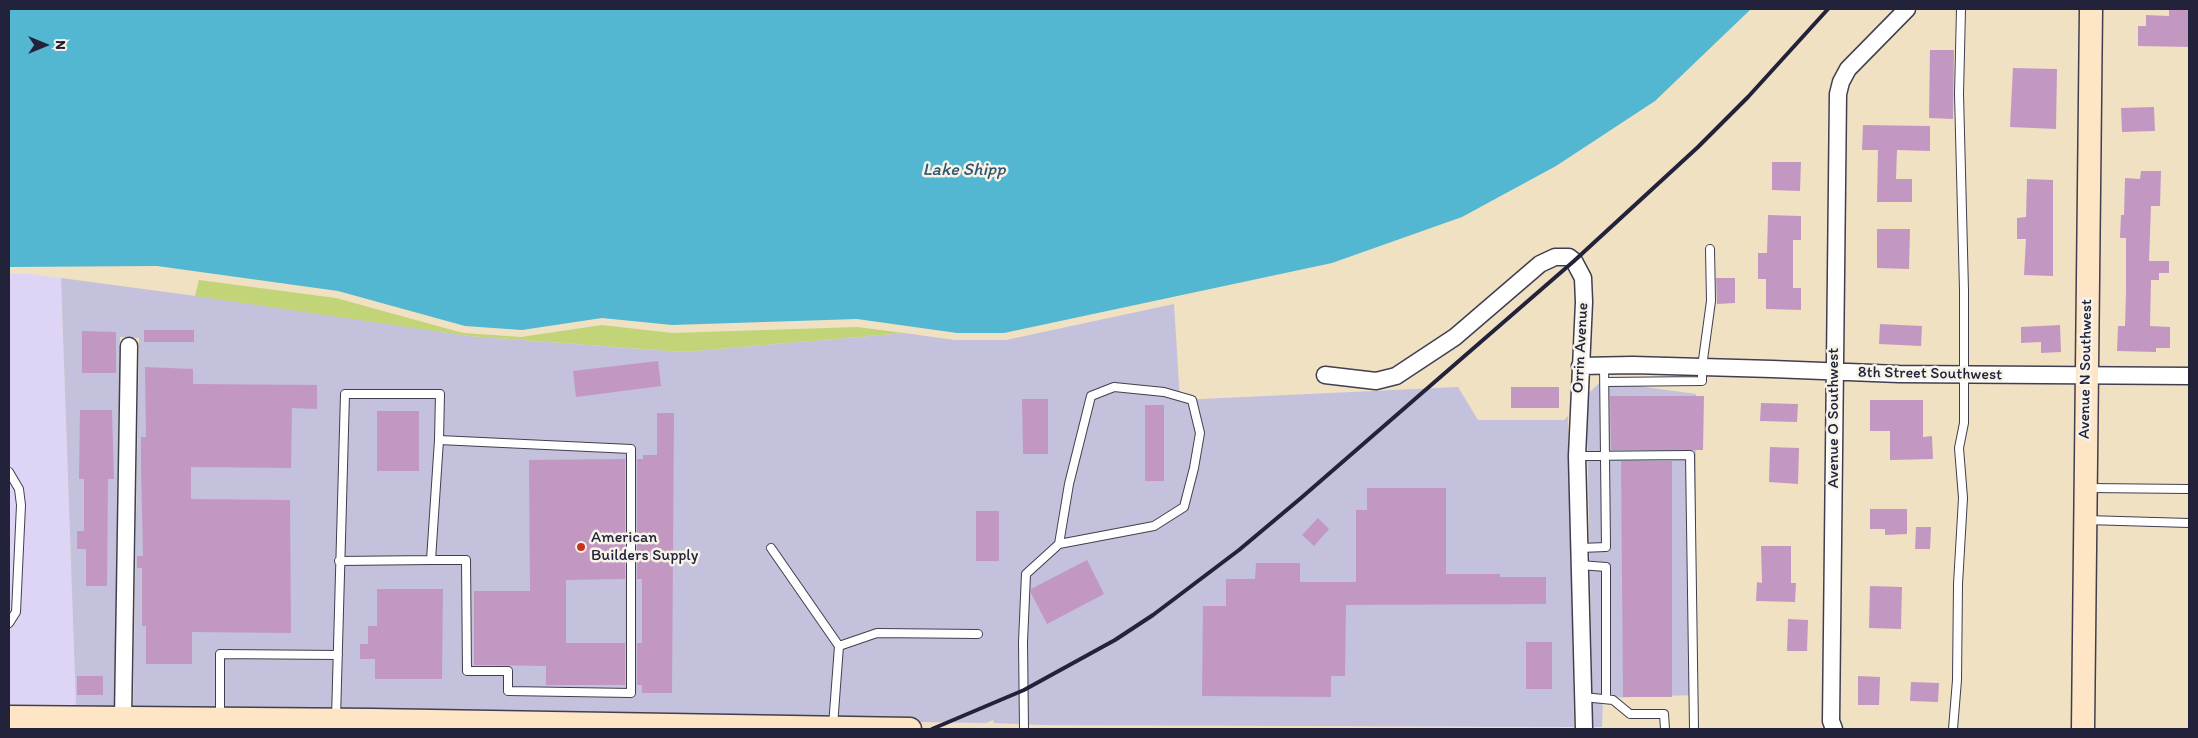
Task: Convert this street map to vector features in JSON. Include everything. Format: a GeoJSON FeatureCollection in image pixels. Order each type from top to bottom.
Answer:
{"type":"FeatureCollection","features":[{"type":"Feature","properties":{"kind":"street","name":"Avenue O Southwest"},"geometry":{"type":"LineString","coordinates":[[1834,729],[1831,721],[1838,106],[1841,82],[1848,69],[1907,9]]}},
{"type":"Feature","properties":{"kind":"street","name":"Avenue N Southwest"},"geometry":{"type":"LineString","coordinates":[[2083,729],[2084,488],[2091,9]]}},
{"type":"Feature","properties":{"kind":"street","name":"Orrin Avenue"},"geometry":{"type":"LineString","coordinates":[[1325,376],[1376,382],[1396,376],[1455,337],[1540,264],[1555,257],[1569,257],[1574,261],[1583,278],[1577,456],[1584,729]]}},
{"type":"Feature","properties":{"kind":"street"},"geometry":{"type":"LineString","coordinates":[[123,718],[129,346]]}},
{"type":"Feature","properties":{"kind":"street","name":"8th Street Southwest"},"geometry":{"type":"LineString","coordinates":[[1580,366],[1605,374],[1702,367],[1964,375],[2189,376]]}},
{"type":"Feature","properties":{"kind":"street"},"geometry":{"type":"LineString","coordinates":[[9,717],[336,720],[372,725],[910,729]]}},
{"type":"Feature","properties":{"kind":"lane"},"geometry":{"type":"LineString","coordinates":[[1953,729],[1957,680],[1958,584],[1963,498],[1959,448],[1964,423],[1964,290],[1959,94],[1961,12],[1955,9]]}},
{"type":"Feature","properties":{"kind":"lane"},"geometry":{"type":"LineString","coordinates":[[1702,367],[1711,301],[1710,249]]}},
{"type":"Feature","properties":{"kind":"lane"},"geometry":{"type":"LineString","coordinates":[[1580,548],[1606,547],[1605,374]]}},
{"type":"Feature","properties":{"kind":"lane"},"geometry":{"type":"LineString","coordinates":[[1024,729],[1023,642],[1026,574],[1059,544],[1154,526],[1184,507],[1194,468],[1200,433],[1192,400],[1164,392],[1114,388],[1091,396],[1069,484],[1059,544]]}},
{"type":"Feature","properties":{"kind":"lane"},"geometry":{"type":"LineString","coordinates":[[336,720],[345,394],[440,394],[431,560]]}},
{"type":"Feature","properties":{"kind":"lane"},"geometry":{"type":"LineString","coordinates":[[339,561],[466,560],[467,671],[508,671],[508,691],[631,693],[631,449],[439,440]]}},
{"type":"Feature","properties":{"kind":"lane"},"geometry":{"type":"LineString","coordinates":[[1577,456],[1690,455],[1694,729]]}},
{"type":"Feature","properties":{"kind":"lane"},"geometry":{"type":"LineString","coordinates":[[9,472],[19,489],[22,506],[16,612],[9,623]]}},
{"type":"Feature","properties":{"kind":"lane"},"geometry":{"type":"LineString","coordinates":[[2084,488],[2189,489]]}},
{"type":"Feature","properties":{"kind":"lane"},"geometry":{"type":"LineString","coordinates":[[2084,520],[2189,524]]}},
{"type":"Feature","properties":{"kind":"lane"},"geometry":{"type":"LineString","coordinates":[[771,548],[839,646],[833,728]]}},
{"type":"Feature","properties":{"kind":"lane"},"geometry":{"type":"LineString","coordinates":[[1580,565],[1606,567],[1606,699]]}},
{"type":"Feature","properties":{"kind":"lane"},"geometry":{"type":"LineString","coordinates":[[839,646],[877,632],[978,634]]}},
{"type":"Feature","properties":{"kind":"lane"},"geometry":{"type":"LineString","coordinates":[[220,718],[220,654],[338,655]]}},
{"type":"Feature","properties":{"kind":"lane"},"geometry":{"type":"LineString","coordinates":[[1583,697],[1613,700],[1630,714],[1664,714],[1665,729]]}},
{"type":"Feature","properties":{"kind":"shaded area"},"geometry":{"type":"Polygon","coordinates":[[[9,274],[31,274],[61,278],[76,707],[9,705],[9,274]]]}},
{"type":"Feature","properties":{"kind":"shaded area"},"geometry":{"type":"Polygon","coordinates":[[[61,278],[278,307],[469,336],[683,352],[904,333],[955,340],[1006,340],[1174,304],[1180,400],[1458,387],[1478,420],[1564,420],[1568,416],[1574,727],[1042,725],[994,723],[993,720],[986,723],[133,710],[139,338],[120,337],[114,710],[9,709],[9,705],[76,707],[61,278]]]}},
{"type":"Feature","properties":{"kind":"shaded area"},"geometry":{"type":"Polygon","coordinates":[[[1601,381],[1696,394],[1696,695],[1603,698],[1602,727],[1593,727],[1587,422],[1588,394],[1601,381]]]}},
{"type":"Feature","properties":{"kind":"green space"},"geometry":{"type":"Polygon","coordinates":[[[199,280],[336,298],[463,333],[521,337],[602,325],[672,333],[857,327],[904,333],[683,352],[469,336],[195,296],[199,280]]]}},
{"type":"Feature","properties":{"kind":"water","name":"Lake Shipp"},"geometry":{"type":"Polygon","coordinates":[[[9,9],[1751,9],[1655,101],[1556,166],[1462,217],[1332,263],[1004,333],[957,333],[857,319],[672,325],[602,318],[522,330],[465,326],[338,291],[157,266],[9,267],[9,9]]]}},
{"type":"Feature","properties":{"kind":"building"},"geometry":{"type":"Polygon","coordinates":[[[2169,9],[2189,9],[2189,47],[2138,46],[2138,26],[2146,26],[2146,15],[2169,16],[2169,9]]]}},
{"type":"Feature","properties":{"kind":"building"},"geometry":{"type":"Polygon","coordinates":[[[1930,50],[1954,50],[1953,119],[1929,118],[1930,50]]]}},
{"type":"Feature","properties":{"kind":"building"},"geometry":{"type":"Polygon","coordinates":[[[2013,68],[2057,69],[2056,129],[2010,127],[2013,68]]]}},
{"type":"Feature","properties":{"kind":"building"},"geometry":{"type":"Polygon","coordinates":[[[2154,107],[2155,131],[2122,132],[2121,108],[2154,107]]]}},
{"type":"Feature","properties":{"kind":"building"},"geometry":{"type":"Polygon","coordinates":[[[1863,125],[1930,126],[1930,151],[1897,150],[1896,179],[1912,179],[1912,202],[1877,202],[1878,150],[1862,150],[1863,125]]]}},
{"type":"Feature","properties":{"kind":"building"},"geometry":{"type":"Polygon","coordinates":[[[1772,162],[1801,162],[1800,191],[1772,190],[1772,162]]]}},
{"type":"Feature","properties":{"kind":"building"},"geometry":{"type":"Polygon","coordinates":[[[2141,171],[2161,171],[2160,206],[2151,206],[2149,261],[2169,261],[2169,273],[2159,273],[2159,280],[2151,280],[2150,326],[2170,327],[2170,348],[2156,348],[2156,352],[2117,351],[2118,326],[2125,326],[2126,238],[2120,238],[2121,215],[2124,215],[2125,178],[2140,179],[2141,171]]]}},
{"type":"Feature","properties":{"kind":"building"},"geometry":{"type":"Polygon","coordinates":[[[2027,179],[2053,180],[2053,276],[2024,275],[2026,239],[2017,239],[2017,218],[2026,217],[2027,179]]]}},
{"type":"Feature","properties":{"kind":"building"},"geometry":{"type":"Polygon","coordinates":[[[1768,215],[1801,216],[1801,240],[1793,240],[1793,288],[1801,288],[1801,310],[1766,309],[1766,279],[1758,279],[1758,253],[1767,253],[1768,215]]]}},
{"type":"Feature","properties":{"kind":"building"},"geometry":{"type":"Polygon","coordinates":[[[1877,229],[1910,229],[1909,269],[1877,268],[1877,229]]]}},
{"type":"Feature","properties":{"kind":"building"},"geometry":{"type":"Polygon","coordinates":[[[1716,278],[1735,278],[1735,303],[1717,304],[1716,278]]]}},
{"type":"Feature","properties":{"kind":"building"},"geometry":{"type":"Polygon","coordinates":[[[1880,324],[1922,326],[1921,346],[1879,344],[1880,324]]]}},
{"type":"Feature","properties":{"kind":"building"},"geometry":{"type":"Polygon","coordinates":[[[2060,325],[2061,352],[2041,353],[2041,342],[2021,343],[2021,327],[2060,325]]]}},
{"type":"Feature","properties":{"kind":"building"},"geometry":{"type":"Polygon","coordinates":[[[144,330],[194,330],[194,342],[144,342],[144,330]]]}},
{"type":"Feature","properties":{"kind":"building"},"geometry":{"type":"Polygon","coordinates":[[[82,331],[116,332],[116,373],[82,373],[82,331]]]}},
{"type":"Feature","properties":{"kind":"building"},"geometry":{"type":"Polygon","coordinates":[[[658,361],[661,386],[576,397],[573,371],[658,361]]]}},
{"type":"Feature","properties":{"kind":"building"},"geometry":{"type":"Polygon","coordinates":[[[145,367],[193,369],[193,384],[317,385],[317,409],[292,408],[291,468],[191,467],[191,499],[290,500],[291,633],[192,632],[192,664],[146,664],[146,626],[142,626],[142,568],[137,568],[137,556],[143,556],[141,437],[146,437],[145,367]]]}},
{"type":"Feature","properties":{"kind":"building"},"geometry":{"type":"Polygon","coordinates":[[[1511,387],[1559,387],[1559,408],[1511,408],[1511,387]]]}},
{"type":"Feature","properties":{"kind":"building"},"geometry":{"type":"Polygon","coordinates":[[[1610,396],[1704,396],[1703,450],[1611,450],[1610,396]]]}},
{"type":"Feature","properties":{"kind":"building"},"geometry":{"type":"Polygon","coordinates":[[[1022,399],[1048,399],[1048,454],[1023,454],[1022,399]]]}},
{"type":"Feature","properties":{"kind":"building"},"geometry":{"type":"Polygon","coordinates":[[[1870,400],[1923,400],[1923,437],[1932,436],[1933,459],[1890,460],[1890,431],[1870,431],[1870,400]]]}},
{"type":"Feature","properties":{"kind":"building"},"geometry":{"type":"Polygon","coordinates":[[[1761,403],[1798,404],[1797,422],[1760,421],[1761,403]]]}},
{"type":"Feature","properties":{"kind":"building"},"geometry":{"type":"Polygon","coordinates":[[[1145,405],[1164,405],[1164,481],[1145,481],[1145,405]]]}},
{"type":"Feature","properties":{"kind":"building"},"geometry":{"type":"Polygon","coordinates":[[[80,410],[112,410],[114,479],[108,479],[107,586],[86,586],[86,549],[77,549],[77,531],[84,531],[84,479],[79,479],[80,410]]]}},
{"type":"Feature","properties":{"kind":"building"},"geometry":{"type":"Polygon","coordinates":[[[377,411],[419,411],[419,471],[377,471],[377,411]]]}},
{"type":"Feature","properties":{"kind":"building"},"geometry":{"type":"Polygon","coordinates":[[[657,413],[674,413],[672,693],[642,693],[642,685],[637,685],[637,643],[642,643],[642,579],[637,579],[637,459],[643,459],[643,455],[657,455],[657,413]]]}},
{"type":"Feature","properties":{"kind":"building"},"geometry":{"type":"Polygon","coordinates":[[[1770,447],[1799,448],[1798,484],[1769,482],[1770,447]]]}},
{"type":"Feature","properties":{"kind":"building"},"geometry":{"type":"Polygon","coordinates":[[[625,459],[625,579],[566,580],[566,643],[625,643],[625,685],[546,685],[546,666],[474,665],[474,591],[530,591],[529,460],[625,459]]]}},
{"type":"Feature","properties":{"kind":"building"},"geometry":{"type":"Polygon","coordinates":[[[1621,461],[1672,461],[1672,697],[1623,697],[1621,461]]]}},
{"type":"Feature","properties":{"kind":"building"},"geometry":{"type":"Polygon","coordinates":[[[1367,488],[1446,488],[1446,574],[1500,574],[1500,577],[1546,577],[1546,604],[1346,605],[1345,676],[1331,676],[1331,697],[1202,696],[1203,606],[1226,606],[1226,579],[1255,579],[1256,563],[1300,563],[1300,582],[1356,582],[1356,510],[1367,510],[1367,488]]]}},
{"type":"Feature","properties":{"kind":"building"},"geometry":{"type":"Polygon","coordinates":[[[1870,509],[1907,509],[1907,534],[1885,535],[1885,529],[1870,529],[1870,509]]]}},
{"type":"Feature","properties":{"kind":"building"},"geometry":{"type":"Polygon","coordinates":[[[976,511],[999,511],[999,561],[976,561],[976,511]]]}},
{"type":"Feature","properties":{"kind":"building"},"geometry":{"type":"Polygon","coordinates":[[[1318,518],[1329,529],[1314,546],[1302,535],[1318,518]]]}},
{"type":"Feature","properties":{"kind":"building"},"geometry":{"type":"Polygon","coordinates":[[[1916,527],[1931,527],[1930,549],[1915,549],[1916,527]]]}},
{"type":"Feature","properties":{"kind":"building"},"geometry":{"type":"Polygon","coordinates":[[[1761,546],[1791,546],[1791,583],[1796,583],[1795,602],[1756,601],[1757,582],[1762,583],[1761,546]]]}},
{"type":"Feature","properties":{"kind":"building"},"geometry":{"type":"Polygon","coordinates":[[[1087,560],[1104,594],[1047,624],[1031,593],[1031,589],[1087,560]]]}},
{"type":"Feature","properties":{"kind":"building"},"geometry":{"type":"Polygon","coordinates":[[[1870,586],[1902,587],[1901,629],[1869,628],[1870,586]]]}},
{"type":"Feature","properties":{"kind":"building"},"geometry":{"type":"Polygon","coordinates":[[[377,589],[443,589],[442,679],[375,679],[375,659],[360,659],[360,644],[368,644],[368,626],[377,626],[377,589]]]}},
{"type":"Feature","properties":{"kind":"building"},"geometry":{"type":"Polygon","coordinates":[[[1788,619],[1808,620],[1807,651],[1787,651],[1788,619]]]}},
{"type":"Feature","properties":{"kind":"building"},"geometry":{"type":"Polygon","coordinates":[[[1526,642],[1552,642],[1552,689],[1526,689],[1526,642]]]}},
{"type":"Feature","properties":{"kind":"building"},"geometry":{"type":"Polygon","coordinates":[[[77,676],[103,676],[103,695],[77,695],[77,676]]]}},
{"type":"Feature","properties":{"kind":"building"},"geometry":{"type":"Polygon","coordinates":[[[1858,676],[1880,677],[1879,705],[1858,705],[1858,676]]]}},
{"type":"Feature","properties":{"kind":"building"},"geometry":{"type":"Polygon","coordinates":[[[1911,682],[1939,683],[1938,702],[1910,701],[1911,682]]]}},
{"type":"Feature","properties":{"kind":"railway"},"geometry":{"type":"LineString","coordinates":[[932,729],[1024,690],[1115,640],[1153,615],[1239,550],[1574,261],[1698,147],[1748,97],[1828,9]]}},
{"type":"Feature","properties":{"kind":"place","name":"American Builders Supply"},"geometry":{"type":"Point","coordinates":[581,547]}}]}
